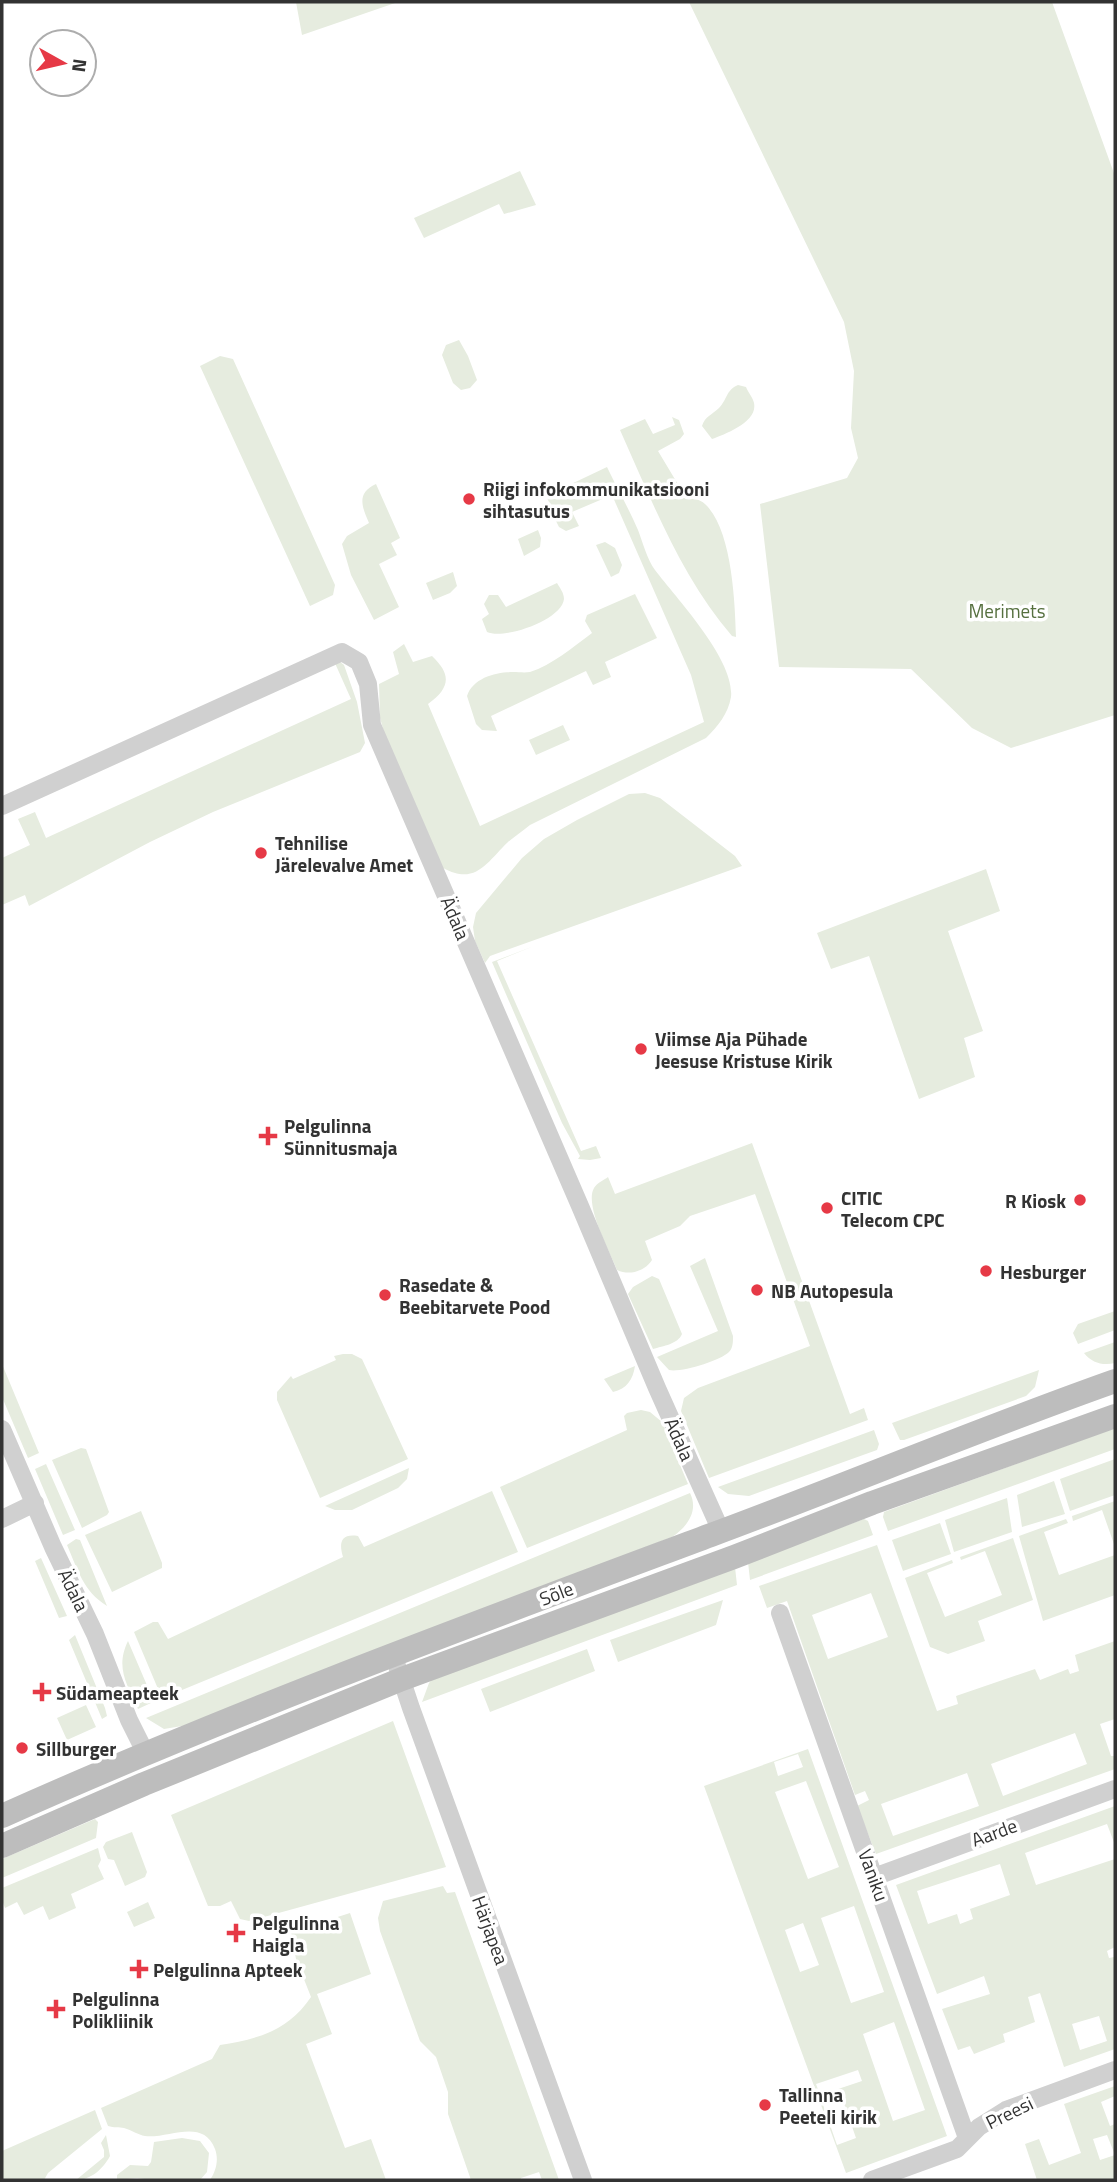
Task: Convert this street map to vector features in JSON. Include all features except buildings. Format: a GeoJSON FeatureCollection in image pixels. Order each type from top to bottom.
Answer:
{"type":"FeatureCollection","features":[{"type":"Feature","properties":{"kind":"main road","name":"Sõle"},"geometry":{"type":"LineString","coordinates":[[2,1816],[145,1752],[393,1654],[1115,1381]]}},
{"type":"Feature","properties":{"kind":"main road","name":"Sõle"},"geometry":{"type":"LineString","coordinates":[[2,1846],[402,1679],[734,1557],[872,1503],[1115,1416]]}},
{"type":"Feature","properties":{"kind":"street","name":"Ädala"},"geometry":{"type":"LineString","coordinates":[[2,806],[342,652],[359,662],[368,684],[372,725],[721,1531]]}},
{"type":"Feature","properties":{"kind":"street","name":"Ädala"},"geometry":{"type":"LineString","coordinates":[[2,1429],[145,1752]]}},
{"type":"Feature","properties":{"kind":"street"},"geometry":{"type":"LineString","coordinates":[[2,1519],[35,1503]]}},
{"type":"Feature","properties":{"kind":"street","name":"Vaniku"},"geometry":{"type":"LineString","coordinates":[[780,1613],[808,1698],[967,2138]]}},
{"type":"Feature","properties":{"kind":"street","name":"Härjapea"},"geometry":{"type":"LineString","coordinates":[[393,1654],[583,2180]]}},
{"type":"Feature","properties":{"kind":"street","name":"Aarde"},"geometry":{"type":"LineString","coordinates":[[874,1877],[1115,1789]]}},
{"type":"Feature","properties":{"kind":"street","name":"Preesi"},"geometry":{"type":"LineString","coordinates":[[872,2180],[957,2149],[987,2121],[1012,2108],[1115,2070]]}},
{"type":"Feature","properties":{"kind":"green space"},"geometry":{"type":"Polygon","coordinates":[[[296,2],[398,2],[302,35],[296,2]]]}},
{"type":"Feature","properties":{"kind":"green space","name":"Merimets"},"geometry":{"type":"Polygon","coordinates":[[[689,2],[1052,2],[1115,176],[1115,715],[1011,748],[972,728],[911,669],[779,667],[760,504],[847,478],[858,458],[851,428],[854,371],[844,322],[689,2]]]}},
{"type":"Feature","properties":{"kind":"green space"},"geometry":{"type":"Polygon","coordinates":[[[520,171],[536,205],[504,214],[499,204],[424,238],[414,218],[520,171]]]}},
{"type":"Feature","properties":{"kind":"green space"},"geometry":{"type":"Polygon","coordinates":[[[459,340],[477,380],[470,388],[461,390],[453,383],[442,355],[446,345],[459,340]]]}},
{"type":"Feature","properties":{"kind":"green space"},"geometry":{"type":"Polygon","coordinates":[[[220,356],[233,359],[335,585],[333,595],[310,606],[200,366],[220,356]]]}},
{"type":"Feature","properties":{"kind":"green space"},"geometry":{"type":"Polygon","coordinates":[[[738,385],[746,387],[754,410],[739,426],[712,439],[702,426],[703,423],[738,385]]]}},
{"type":"Feature","properties":{"kind":"green space"},"geometry":{"type":"Polygon","coordinates":[[[672,417],[679,420],[684,434],[658,451],[685,496],[705,504],[721,530],[730,567],[736,637],[732,636],[697,589],[656,511],[620,430],[645,419],[653,434],[675,425],[672,417]]]}},
{"type":"Feature","properties":{"kind":"green space"},"geometry":{"type":"Polygon","coordinates":[[[607,467],[652,566],[703,630],[724,666],[730,682],[731,697],[728,709],[706,738],[530,825],[508,842],[487,864],[473,873],[454,873],[443,868],[380,718],[379,684],[399,674],[393,652],[404,644],[413,662],[432,656],[443,669],[446,681],[444,687],[428,704],[480,826],[704,722],[691,675],[612,495],[572,512],[579,526],[566,531],[559,527],[546,496],[607,467]]]}},
{"type":"Feature","properties":{"kind":"green space"},"geometry":{"type":"Polygon","coordinates":[[[376,484],[400,538],[391,543],[397,555],[379,564],[399,607],[374,620],[351,575],[342,544],[347,536],[369,523],[362,501],[365,492],[376,484]]]}},
{"type":"Feature","properties":{"kind":"green space"},"geometry":{"type":"Polygon","coordinates":[[[538,530],[540,547],[524,556],[518,539],[538,530]]]}},
{"type":"Feature","properties":{"kind":"green space"},"geometry":{"type":"Polygon","coordinates":[[[605,542],[615,548],[622,565],[619,573],[611,577],[596,545],[605,542]]]}},
{"type":"Feature","properties":{"kind":"green space"},"geometry":{"type":"Polygon","coordinates":[[[453,572],[457,586],[450,593],[433,600],[426,583],[453,572]]]}},
{"type":"Feature","properties":{"kind":"green space"},"geometry":{"type":"Polygon","coordinates":[[[557,583],[564,599],[554,614],[518,631],[495,634],[487,632],[482,619],[489,614],[484,604],[489,595],[498,595],[506,607],[557,583]]]}},
{"type":"Feature","properties":{"kind":"green space"},"geometry":{"type":"Polygon","coordinates":[[[635,594],[657,638],[605,662],[611,677],[593,685],[586,671],[491,716],[497,731],[482,730],[476,724],[467,696],[480,680],[506,672],[530,672],[546,665],[592,633],[585,621],[587,615],[635,594]]]}},
{"type":"Feature","properties":{"kind":"green space"},"geometry":{"type":"Polygon","coordinates":[[[334,661],[344,665],[357,702],[365,743],[360,752],[213,812],[29,906],[25,895],[2,905],[2,858],[30,845],[18,819],[35,812],[46,838],[351,699],[334,661]]]}},
{"type":"Feature","properties":{"kind":"green space"},"geometry":{"type":"Polygon","coordinates":[[[563,725],[570,740],[536,755],[529,740],[563,725]]]}},
{"type":"Feature","properties":{"kind":"green space"},"geometry":{"type":"Polygon","coordinates":[[[645,793],[660,798],[735,856],[742,866],[490,956],[485,963],[475,941],[473,927],[476,913],[522,858],[544,839],[577,820],[629,794],[645,793]]]}},
{"type":"Feature","properties":{"kind":"green space"},"geometry":{"type":"Polygon","coordinates":[[[986,869],[1000,911],[948,931],[983,1031],[964,1038],[975,1077],[919,1099],[869,956],[831,969],[817,933],[986,869]]]}},
{"type":"Feature","properties":{"kind":"green space"},"geometry":{"type":"Polygon","coordinates":[[[534,946],[497,961],[581,1151],[596,1146],[601,1158],[578,1159],[580,1156],[562,1123],[492,962],[534,946]]]}},
{"type":"Feature","properties":{"kind":"green space"},"geometry":{"type":"Polygon","coordinates":[[[752,1143],[850,1414],[864,1408],[868,1420],[709,1478],[681,1411],[684,1398],[698,1388],[810,1346],[755,1194],[690,1216],[680,1226],[645,1241],[652,1260],[641,1270],[627,1273],[617,1270],[595,1217],[592,1196],[595,1186],[608,1177],[615,1194],[752,1143]]]}},
{"type":"Feature","properties":{"kind":"green space"},"geometry":{"type":"Polygon","coordinates":[[[705,1258],[733,1336],[732,1347],[729,1352],[709,1362],[682,1370],[669,1370],[657,1357],[718,1331],[690,1266],[705,1258]]]}},
{"type":"Feature","properties":{"kind":"green space"},"geometry":{"type":"Polygon","coordinates":[[[652,1276],[659,1279],[682,1334],[674,1342],[653,1349],[628,1294],[633,1287],[652,1276]]]}},
{"type":"Feature","properties":{"kind":"green space"},"geometry":{"type":"Polygon","coordinates":[[[1115,1311],[1115,1330],[1078,1344],[1073,1333],[1078,1324],[1115,1311]]]}},
{"type":"Feature","properties":{"kind":"green space"},"geometry":{"type":"Polygon","coordinates":[[[1115,1342],[1115,1363],[1098,1363],[1084,1353],[1115,1342]]]}},
{"type":"Feature","properties":{"kind":"green space"},"geometry":{"type":"Polygon","coordinates":[[[352,1354],[362,1359],[408,1459],[320,1498],[277,1400],[277,1392],[291,1376],[293,1379],[336,1360],[334,1356],[352,1354]]]}},
{"type":"Feature","properties":{"kind":"green space"},"geometry":{"type":"Polygon","coordinates":[[[2,1364],[39,1453],[28,1458],[2,1397],[2,1364]]]}},
{"type":"Feature","properties":{"kind":"green space"},"geometry":{"type":"Polygon","coordinates":[[[635,1366],[628,1383],[613,1392],[604,1379],[635,1366]]]}},
{"type":"Feature","properties":{"kind":"green space"},"geometry":{"type":"Polygon","coordinates":[[[1039,1370],[1035,1387],[1026,1396],[904,1440],[900,1440],[892,1423],[1039,1370]]]}},
{"type":"Feature","properties":{"kind":"green space"},"geometry":{"type":"Polygon","coordinates":[[[641,1410],[650,1412],[662,1422],[688,1484],[527,1548],[500,1487],[627,1430],[624,1416],[641,1410]]]}},
{"type":"Feature","properties":{"kind":"green space"},"geometry":{"type":"Polygon","coordinates":[[[1115,1428],[1115,1449],[888,1531],[884,1512],[1115,1428]]]}},
{"type":"Feature","properties":{"kind":"green space"},"geometry":{"type":"Polygon","coordinates":[[[874,1430],[879,1444],[877,1450],[749,1496],[728,1494],[718,1487],[874,1430]]]}},
{"type":"Feature","properties":{"kind":"green space"},"geometry":{"type":"Polygon","coordinates":[[[81,1448],[86,1449],[109,1512],[82,1528],[52,1460],[81,1448]]]}},
{"type":"Feature","properties":{"kind":"green space"},"geometry":{"type":"Polygon","coordinates":[[[1115,1459],[1115,1495],[1070,1511],[1060,1479],[1115,1459]]]}},
{"type":"Feature","properties":{"kind":"green space"},"geometry":{"type":"Polygon","coordinates":[[[46,1464],[75,1530],[63,1535],[35,1469],[46,1464]]]}},
{"type":"Feature","properties":{"kind":"green space"},"geometry":{"type":"Polygon","coordinates":[[[409,1468],[407,1479],[398,1488],[352,1510],[335,1510],[325,1506],[409,1468]]]}},
{"type":"Feature","properties":{"kind":"green space"},"geometry":{"type":"Polygon","coordinates":[[[1054,1481],[1065,1514],[1022,1527],[1017,1495],[1054,1481]]]}},
{"type":"Feature","properties":{"kind":"green space"},"geometry":{"type":"Polygon","coordinates":[[[492,1491],[518,1552],[165,1697],[161,1696],[134,1632],[158,1622],[168,1639],[343,1557],[341,1544],[348,1536],[358,1536],[364,1547],[492,1491]]]}},
{"type":"Feature","properties":{"kind":"green space"},"geometry":{"type":"Polygon","coordinates":[[[690,1493],[693,1506],[690,1518],[672,1537],[188,1725],[164,1729],[146,1718],[690,1493]]]}},
{"type":"Feature","properties":{"kind":"green space"},"geometry":{"type":"Polygon","coordinates":[[[1007,1498],[1012,1532],[954,1552],[945,1520],[1007,1498]]]}},
{"type":"Feature","properties":{"kind":"green space"},"geometry":{"type":"Polygon","coordinates":[[[1115,1501],[1115,1547],[1102,1510],[1073,1521],[1072,1516],[1115,1501]]]}},
{"type":"Feature","properties":{"kind":"green space"},"geometry":{"type":"Polygon","coordinates":[[[141,1511],[162,1568],[112,1592],[85,1535],[141,1511]]]}},
{"type":"Feature","properties":{"kind":"green space"},"geometry":{"type":"Polygon","coordinates":[[[864,1519],[868,1521],[873,1535],[750,1580],[748,1562],[864,1519]]]}},
{"type":"Feature","properties":{"kind":"green space"},"geometry":{"type":"Polygon","coordinates":[[[1066,1519],[1068,1523],[1044,1532],[1059,1575],[1115,1555],[1115,1595],[1043,1621],[1019,1536],[1066,1519]]]}},
{"type":"Feature","properties":{"kind":"green space"},"geometry":{"type":"Polygon","coordinates":[[[940,1523],[951,1554],[903,1571],[892,1540],[940,1523]]]}},
{"type":"Feature","properties":{"kind":"green space"},"geometry":{"type":"Polygon","coordinates":[[[1013,1538],[1033,1600],[978,1621],[985,1641],[948,1654],[930,1647],[905,1578],[952,1560],[953,1563],[927,1573],[945,1617],[1002,1595],[985,1551],[961,1560],[960,1557],[1013,1538]]]}},
{"type":"Feature","properties":{"kind":"green space"},"geometry":{"type":"Polygon","coordinates":[[[76,1539],[80,1540],[107,1606],[92,1594],[78,1571],[67,1545],[76,1539]]]}},
{"type":"Feature","properties":{"kind":"green space"},"geometry":{"type":"Polygon","coordinates":[[[877,1545],[937,1711],[958,1704],[956,1696],[1035,1669],[1040,1680],[1068,1669],[1070,1674],[1079,1671],[1075,1655],[1115,1641],[1115,1719],[1100,1724],[1111,1756],[1115,1756],[1115,1769],[876,1854],[857,1806],[869,1800],[865,1791],[855,1795],[787,1601],[767,1608],[759,1586],[877,1545]],[[871,1593],[812,1615],[828,1659],[888,1637],[871,1593]],[[1075,1733],[991,1764],[1003,1796],[1087,1764],[1075,1733]],[[967,1773],[881,1804],[893,1836],[979,1806],[967,1773]]]}},
{"type":"Feature","properties":{"kind":"green space"},"geometry":{"type":"Polygon","coordinates":[[[41,1558],[67,1616],[59,1618],[35,1561],[41,1558]]]}},
{"type":"Feature","properties":{"kind":"green space"},"geometry":{"type":"Polygon","coordinates":[[[735,1567],[737,1585],[422,1702],[434,1677],[735,1567]]]}},
{"type":"Feature","properties":{"kind":"green space"},"geometry":{"type":"Polygon","coordinates":[[[723,1600],[716,1625],[618,1662],[610,1640],[723,1600]]]}},
{"type":"Feature","properties":{"kind":"green space"},"geometry":{"type":"Polygon","coordinates":[[[75,1635],[105,1708],[107,1716],[102,1719],[69,1640],[75,1635]]]}},
{"type":"Feature","properties":{"kind":"green space"},"geometry":{"type":"Polygon","coordinates":[[[128,1641],[153,1702],[138,1709],[124,1676],[124,1651],[128,1641]]]}},
{"type":"Feature","properties":{"kind":"green space"},"geometry":{"type":"Polygon","coordinates":[[[587,1649],[595,1671],[490,1712],[481,1689],[587,1649]]]}},
{"type":"Feature","properties":{"kind":"green space"},"geometry":{"type":"Polygon","coordinates":[[[86,1705],[96,1727],[67,1740],[57,1718],[86,1705]]]}},
{"type":"Feature","properties":{"kind":"green space"},"geometry":{"type":"Polygon","coordinates":[[[393,1721],[446,1867],[249,1921],[240,1919],[231,1901],[220,1906],[208,1906],[171,1815],[393,1721]]]}},
{"type":"Feature","properties":{"kind":"green space"},"geometry":{"type":"Polygon","coordinates":[[[808,1749],[947,2136],[846,2173],[704,1786],[808,1749]],[[798,1754],[774,1762],[778,1776],[803,1767],[798,1754]],[[806,1781],[775,1792],[808,1879],[839,1867],[806,1781]],[[854,1906],[821,1918],[851,2003],[884,1992],[854,1906]],[[803,1923],[785,1930],[800,1972],[819,1965],[803,1923]],[[894,2022],[863,2034],[893,2121],[925,2110],[894,2022]],[[858,2070],[816,2084],[820,2095],[862,2081],[858,2070]],[[840,2092],[821,2099],[837,2145],[856,2138],[840,2092]]]}},
{"type":"Feature","properties":{"kind":"green space"},"geometry":{"type":"Polygon","coordinates":[[[1115,1806],[1115,1845],[1107,1824],[1025,1853],[1036,1885],[1115,1859],[1115,1947],[1107,1951],[1109,1958],[1114,1957],[1115,1960],[1115,2049],[1064,2067],[1040,1993],[1028,1997],[1035,2022],[1003,2034],[1005,2042],[974,2054],[970,2046],[958,2050],[942,2009],[990,1994],[984,1976],[937,1994],[896,1885],[1115,1806]],[[1000,1864],[917,1891],[928,1924],[957,1914],[960,1924],[973,1919],[970,1909],[1010,1895],[1000,1864]],[[1099,2016],[1072,2024],[1080,2050],[1107,2041],[1099,2016]]]}},
{"type":"Feature","properties":{"kind":"green space"},"geometry":{"type":"Polygon","coordinates":[[[95,1819],[98,1822],[96,1838],[2,1878],[2,1859],[95,1819]]]}},
{"type":"Feature","properties":{"kind":"green space"},"geometry":{"type":"Polygon","coordinates":[[[132,1832],[147,1872],[145,1877],[125,1886],[114,1860],[108,1859],[103,1847],[106,1842],[132,1832]]]}},
{"type":"Feature","properties":{"kind":"green space"},"geometry":{"type":"Polygon","coordinates":[[[98,1848],[101,1860],[98,1866],[104,1879],[71,1894],[76,1908],[49,1920],[43,1906],[24,1915],[17,1902],[5,1908],[2,1888],[98,1848]]]}},
{"type":"Feature","properties":{"kind":"green space"},"geometry":{"type":"Polygon","coordinates":[[[443,1886],[447,1893],[455,1892],[559,2180],[542,2180],[539,2172],[521,2180],[471,2180],[448,2114],[448,2092],[436,2057],[420,2041],[380,1931],[378,1918],[383,1901],[443,1886]]]}},
{"type":"Feature","properties":{"kind":"green space"},"geometry":{"type":"Polygon","coordinates":[[[148,1902],[155,1918],[134,1927],[127,1912],[148,1902]]]}},
{"type":"Feature","properties":{"kind":"green space"},"geometry":{"type":"Polygon","coordinates":[[[350,1913],[371,1974],[317,1994],[332,2034],[306,2044],[345,2148],[371,2139],[386,2180],[210,2180],[217,2157],[209,2139],[202,2134],[184,2132],[145,2136],[124,2128],[108,2126],[101,2108],[212,2059],[220,2045],[271,2032],[292,2018],[311,1997],[296,1959],[291,1932],[350,1913]]]}},
{"type":"Feature","properties":{"kind":"green space"},"geometry":{"type":"Polygon","coordinates":[[[1115,2086],[1115,2096],[1101,2102],[1110,2126],[1115,2124],[1115,2155],[1115,2180],[1037,2180],[1025,2144],[1039,2139],[1049,2165],[1081,2153],[1064,2104],[1115,2086]],[[1107,2135],[1093,2139],[1100,2160],[1115,2155],[1107,2135]]]}},
{"type":"Feature","properties":{"kind":"green space"},"geometry":{"type":"Polygon","coordinates":[[[95,2110],[102,2129],[48,2173],[44,2180],[2,2180],[2,2151],[95,2110]]]}},
{"type":"Feature","properties":{"kind":"green space"},"geometry":{"type":"Polygon","coordinates":[[[106,2135],[110,2156],[107,2161],[92,2176],[76,2180],[104,2157],[101,2143],[106,2135]]]}},
{"type":"Feature","properties":{"kind":"green space"},"geometry":{"type":"Polygon","coordinates":[[[182,2138],[200,2141],[209,2153],[207,2172],[200,2180],[117,2180],[117,2175],[130,2165],[148,2166],[154,2142],[182,2138]]]}},
{"type":"Feature","properties":{"kind":"place","name":"Riigi infokommunikatsiooni sihtasutus"},"geometry":{"type":"Point","coordinates":[469,499]}},
{"type":"Feature","properties":{"kind":"place","name":"Tehnilise Järelevalve Amet"},"geometry":{"type":"Point","coordinates":[261,853]}},
{"type":"Feature","properties":{"kind":"place","name":"Viimse Aja Pühade Jeesuse Kristuse Kirik"},"geometry":{"type":"Point","coordinates":[641,1049]}},
{"type":"Feature","properties":{"kind":"place","name":"Pelgulinna Sünnitusmaja"},"geometry":{"type":"Point","coordinates":[268,1136]}},
{"type":"Feature","properties":{"kind":"place","name":"R Kiosk"},"geometry":{"type":"Point","coordinates":[1080,1200]}},
{"type":"Feature","properties":{"kind":"place","name":"CITIC Telecom CPC"},"geometry":{"type":"Point","coordinates":[827,1208]}},
{"type":"Feature","properties":{"kind":"place","name":"Hesburger"},"geometry":{"type":"Point","coordinates":[986,1271]}},
{"type":"Feature","properties":{"kind":"place","name":"NB Autopesula"},"geometry":{"type":"Point","coordinates":[757,1290]}},
{"type":"Feature","properties":{"kind":"place","name":"Rasedate & Beebitarvete Pood"},"geometry":{"type":"Point","coordinates":[385,1295]}},
{"type":"Feature","properties":{"kind":"place","name":"Südameapteek"},"geometry":{"type":"Point","coordinates":[42,1692]}},
{"type":"Feature","properties":{"kind":"place","name":"Sillburger"},"geometry":{"type":"Point","coordinates":[22,1748]}},
{"type":"Feature","properties":{"kind":"place","name":"Pelgulinna Haigla"},"geometry":{"type":"Point","coordinates":[236,1933]}},
{"type":"Feature","properties":{"kind":"place","name":"Pelgulinna Apteek"},"geometry":{"type":"Point","coordinates":[139,1969]}},
{"type":"Feature","properties":{"kind":"place","name":"Pelgulinna Polikliinik"},"geometry":{"type":"Point","coordinates":[56,2009]}},
{"type":"Feature","properties":{"kind":"place","name":"Tallinna Peeteli kirik"},"geometry":{"type":"Point","coordinates":[765,2105]}}]}
